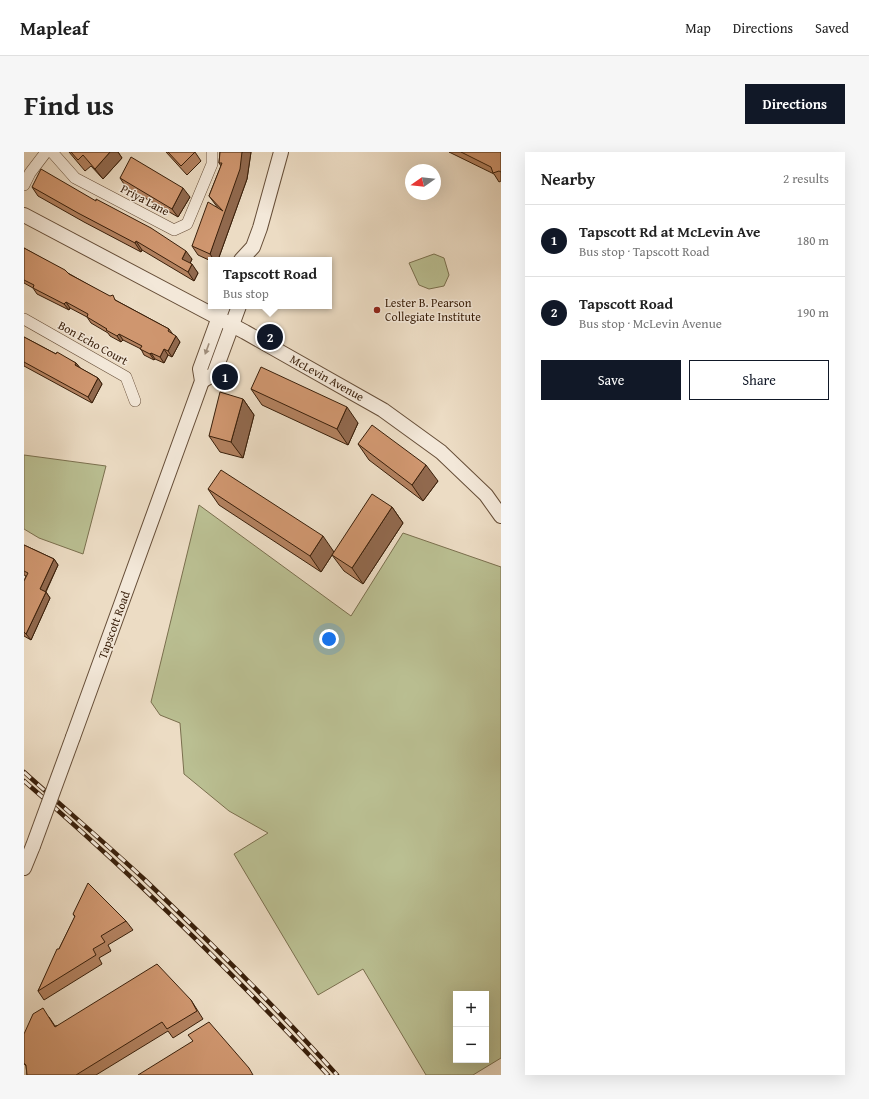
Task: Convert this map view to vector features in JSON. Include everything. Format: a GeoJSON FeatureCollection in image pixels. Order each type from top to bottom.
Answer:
{"type":"FeatureCollection","features":[{"type":"Feature","properties":{"kind":"street"},"geometry":{"type":"LineString","coordinates":[[24,185],[30,173],[46,152]]}},
{"type":"Feature","properties":{"kind":"street","name":"Priya Lane"},"geometry":{"type":"LineString","coordinates":[[52,152],[75,178],[174,230],[187,224],[212,164],[212,152]]}},
{"type":"Feature","properties":{"kind":"street"},"geometry":{"type":"LineString","coordinates":[[254,253],[281,152]]}},
{"type":"Feature","properties":{"kind":"street","name":"McLevin Avenue"},"geometry":{"type":"LineString","coordinates":[[24,215],[208,306]]}},
{"type":"Feature","properties":{"kind":"street","name":"Tapscott Road"},"geometry":{"type":"LineString","coordinates":[[202,380],[214,374],[238,309]]}},
{"type":"Feature","properties":{"kind":"street","name":"McLevin Avenue"},"geometry":{"type":"LineString","coordinates":[[221,312],[232,325],[383,410],[441,452],[486,495],[501,516]]}},
{"type":"Feature","properties":{"kind":"street","name":"Tapscott Road"},"geometry":{"type":"LineString","coordinates":[[24,868],[202,380],[200,369],[221,312]]}},
{"type":"Feature","properties":{"kind":"street","name":"Bon Echo Court"},"geometry":{"type":"LineString","coordinates":[[24,319],[126,377],[135,401]]}},
{"type":"Feature","properties":{"kind":"green space"},"geometry":{"type":"Polygon","coordinates":[[[434,254],[444,258],[449,275],[444,286],[429,289],[419,285],[409,263],[434,254]]]}},
{"type":"Feature","properties":{"kind":"green space"},"geometry":{"type":"Polygon","coordinates":[[[24,455],[106,466],[83,554],[39,538],[24,529],[24,455]]]}},
{"type":"Feature","properties":{"kind":"green space"},"geometry":{"type":"Polygon","coordinates":[[[199,505],[351,616],[403,533],[501,567],[501,1058],[473,1075],[426,1075],[363,969],[318,995],[234,854],[268,833],[229,811],[184,774],[180,723],[160,715],[151,702],[199,505]]]}},
{"type":"Feature","properties":{"kind":"building"},"geometry":{"type":"Polygon","coordinates":[[[71,152],[110,152],[95,169],[83,155],[78,160],[71,152]]]}},
{"type":"Feature","properties":{"kind":"building"},"geometry":{"type":"Polygon","coordinates":[[[168,152],[195,152],[181,166],[168,152]]]}},
{"type":"Feature","properties":{"kind":"building"},"geometry":{"type":"Polygon","coordinates":[[[220,152],[242,152],[240,169],[210,254],[192,246],[208,202],[223,211],[209,196],[222,163],[219,163],[220,152]]]}},
{"type":"Feature","properties":{"kind":"building"},"geometry":{"type":"Polygon","coordinates":[[[461,152],[501,152],[501,172],[499,171],[493,173],[491,167],[461,152]]]}},
{"type":"Feature","properties":{"kind":"building"},"geometry":{"type":"Polygon","coordinates":[[[131,157],[183,188],[172,209],[120,178],[131,157]]]}},
{"type":"Feature","properties":{"kind":"building"},"geometry":{"type":"Polygon","coordinates":[[[41,169],[96,201],[96,199],[151,228],[186,251],[182,259],[192,264],[188,272],[136,241],[135,243],[32,187],[41,169]]]}},
{"type":"Feature","properties":{"kind":"building"},"geometry":{"type":"Polygon","coordinates":[[[24,248],[110,296],[113,295],[115,300],[169,329],[168,331],[176,336],[168,351],[164,349],[160,357],[151,353],[150,354],[140,349],[142,346],[119,334],[117,336],[106,330],[107,329],[87,317],[88,314],[66,302],[64,304],[33,288],[34,285],[24,280],[24,248]]]}},
{"type":"Feature","properties":{"kind":"building"},"geometry":{"type":"Polygon","coordinates":[[[24,337],[56,354],[57,352],[76,363],[75,365],[98,378],[88,397],[24,362],[24,337]]]}},
{"type":"Feature","properties":{"kind":"building"},"geometry":{"type":"Polygon","coordinates":[[[261,367],[347,407],[337,429],[251,389],[261,367]]]}},
{"type":"Feature","properties":{"kind":"building"},"geometry":{"type":"Polygon","coordinates":[[[220,392],[243,399],[231,442],[209,436],[220,392]]]}},
{"type":"Feature","properties":{"kind":"building"},"geometry":{"type":"Polygon","coordinates":[[[372,425],[426,465],[412,485],[358,444],[372,425]]]}},
{"type":"Feature","properties":{"kind":"building"},"geometry":{"type":"Polygon","coordinates":[[[221,470],[323,536],[310,556],[208,489],[221,470]]]}},
{"type":"Feature","properties":{"kind":"building"},"geometry":{"type":"Polygon","coordinates":[[[372,494],[392,507],[352,568],[332,555],[372,494]]]}},
{"type":"Feature","properties":{"kind":"building"},"geometry":{"type":"Polygon","coordinates":[[[24,545],[54,559],[40,589],[46,592],[26,634],[24,632],[24,581],[28,573],[24,571],[24,545]]]}},
{"type":"Feature","properties":{"kind":"building"},"geometry":{"type":"Polygon","coordinates":[[[88,883],[126,921],[101,936],[105,942],[93,949],[96,955],[38,991],[57,949],[59,949],[75,916],[73,914],[88,883]]]}},
{"type":"Feature","properties":{"kind":"building"},"geometry":{"type":"Polygon","coordinates":[[[157,964],[191,1000],[197,1011],[167,1029],[162,1022],[76,1075],[27,1075],[26,1065],[24,1063],[24,1034],[33,1014],[43,1008],[55,1027],[157,964]]]}},
{"type":"Feature","properties":{"kind":"building"},"geometry":{"type":"Polygon","coordinates":[[[209,1022],[249,1068],[253,1075],[138,1075],[193,1041],[188,1035],[209,1022]]]}},
{"type":"Feature","properties":{"kind":"railway"},"geometry":{"type":"LineString","coordinates":[[24,772],[169,903],[267,1000],[337,1075]]}},
{"type":"Feature","properties":{"kind":"railway"},"geometry":{"type":"LineString","coordinates":[[24,781],[142,887],[218,961],[328,1075]]}},
{"type":"Feature","properties":{"kind":"place","name":"Lester B. Pearson Collegiate Institute"},"geometry":{"type":"Point","coordinates":[377,310]}},
{"type":"Feature","properties":{"kind":"place","name":"Tapscott Road"},"geometry":{"type":"Point","coordinates":[270,337]}},
{"type":"Feature","properties":{"kind":"place","name":"Tapscott Rd at McLevin Ave"},"geometry":{"type":"Point","coordinates":[225,377]}}]}
